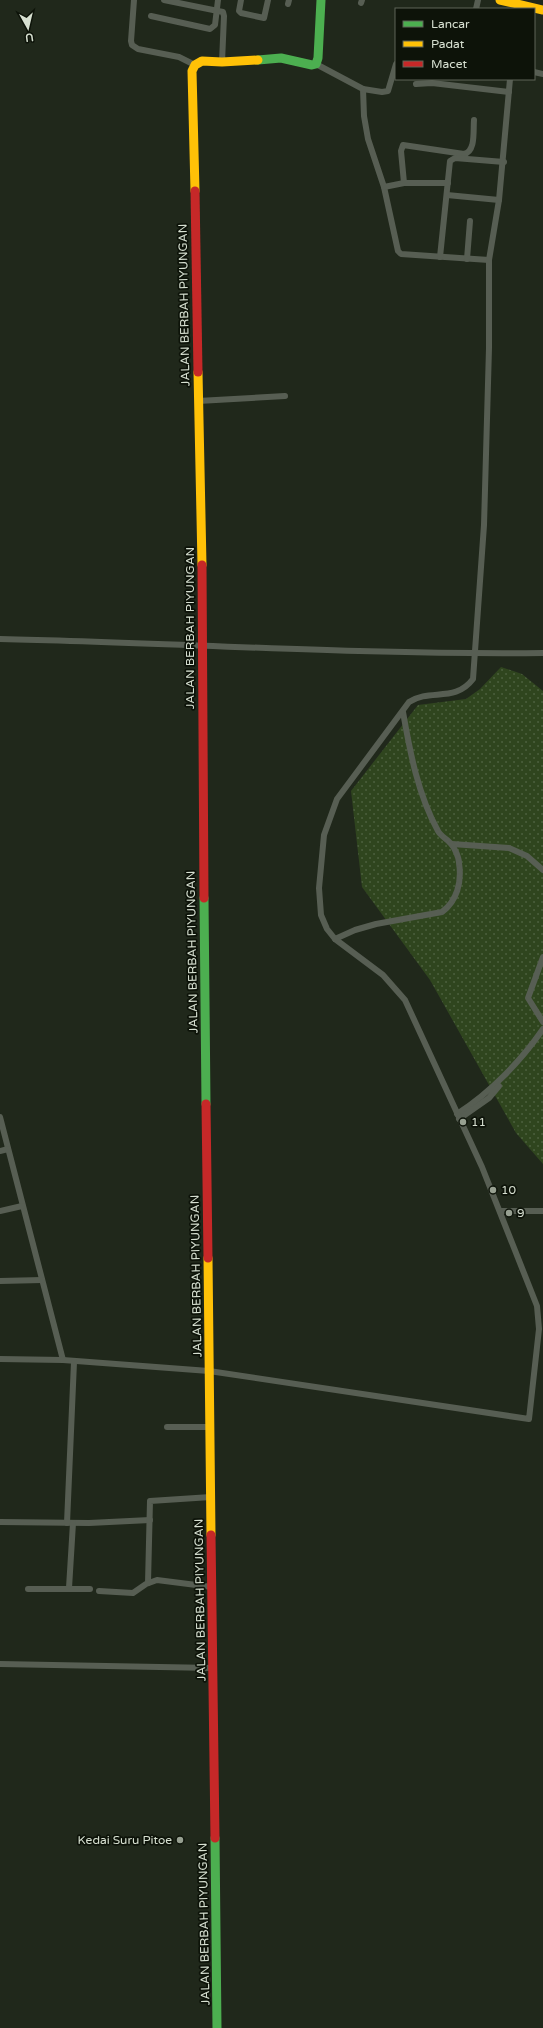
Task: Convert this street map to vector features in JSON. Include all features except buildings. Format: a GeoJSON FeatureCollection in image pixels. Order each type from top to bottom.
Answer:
{"type":"FeatureCollection","features":[{"type":"Feature","properties":{"kind":"main road"},"geometry":{"type":"LineString","coordinates":[[195,65],[202,61],[222,62],[282,58],[312,65],[316,64],[318,58],[322,0]]}},
{"type":"Feature","properties":{"kind":"main road"},"geometry":{"type":"LineString","coordinates":[[500,0],[533,8]]}},
{"type":"Feature","properties":{"kind":"main road","name":"JALAN BERBAH PIYUNGAN"},"geometry":{"type":"LineString","coordinates":[[195,65],[192,71],[204,647],[202,766],[217,2028]]}},
{"type":"Feature","properties":{"kind":"street"},"geometry":{"type":"LineString","coordinates":[[134,0],[132,45],[138,49],[179,58],[195,65]]}},
{"type":"Feature","properties":{"kind":"street"},"geometry":{"type":"LineString","coordinates":[[166,0],[223,12],[222,62]]}},
{"type":"Feature","properties":{"kind":"street"},"geometry":{"type":"LineString","coordinates":[[151,16],[210,29],[215,25],[218,0]]}},
{"type":"Feature","properties":{"kind":"street"},"geometry":{"type":"LineString","coordinates":[[241,0],[239,11],[241,13],[264,18],[268,0]]}},
{"type":"Feature","properties":{"kind":"street"},"geometry":{"type":"LineString","coordinates":[[316,64],[363,89],[382,92],[388,91],[395,67]]}},
{"type":"Feature","properties":{"kind":"street"},"geometry":{"type":"LineString","coordinates":[[456,86],[458,80]]}},
{"type":"Feature","properties":{"kind":"street"},"geometry":{"type":"LineString","coordinates":[[0,1359],[63,1360],[209,1371],[529,1419],[539,1329],[539,1316],[537,1306],[500,1211],[406,1000],[383,975],[335,939],[327,929],[321,915],[319,888],[324,835],[337,799],[410,702],[418,696],[440,696],[461,691],[473,679],[476,654],[484,525],[489,348],[489,260],[504,162],[510,80]]}},
{"type":"Feature","properties":{"kind":"street"},"geometry":{"type":"LineString","coordinates":[[416,84],[432,83],[509,92]]}},
{"type":"Feature","properties":{"kind":"street"},"geometry":{"type":"LineString","coordinates":[[363,89],[364,116],[368,139],[384,187],[398,251],[401,254],[489,260]]}},
{"type":"Feature","properties":{"kind":"street"},"geometry":{"type":"LineString","coordinates":[[404,184],[401,151],[403,145],[464,154],[468,153],[472,148],[474,120]]}},
{"type":"Feature","properties":{"kind":"street"},"geometry":{"type":"LineString","coordinates":[[440,256],[449,164],[455,158],[504,162]]}},
{"type":"Feature","properties":{"kind":"street"},"geometry":{"type":"LineString","coordinates":[[384,187],[404,184],[448,183]]}},
{"type":"Feature","properties":{"kind":"street"},"geometry":{"type":"LineString","coordinates":[[447,195],[499,200]]}},
{"type":"Feature","properties":{"kind":"street"},"geometry":{"type":"LineString","coordinates":[[467,259],[470,221]]}},
{"type":"Feature","properties":{"kind":"street"},"geometry":{"type":"LineString","coordinates":[[198,401],[286,396]]}},
{"type":"Feature","properties":{"kind":"street"},"geometry":{"type":"LineString","coordinates":[[0,639],[145,643],[204,647],[476,654],[543,653]]}},
{"type":"Feature","properties":{"kind":"street"},"geometry":{"type":"LineString","coordinates":[[335,939],[355,930],[376,924],[442,912],[450,906],[457,893],[460,872],[459,862],[452,844],[439,833],[425,800],[412,758],[403,712]]}},
{"type":"Feature","properties":{"kind":"street"},"geometry":{"type":"LineString","coordinates":[[452,844],[509,848],[527,856],[543,870]]}},
{"type":"Feature","properties":{"kind":"street"},"geometry":{"type":"LineString","coordinates":[[543,956],[528,998],[543,1022]]}},
{"type":"Feature","properties":{"kind":"street"},"geometry":{"type":"LineString","coordinates":[[458,1117],[477,1101],[532,1045],[543,1029]]}},
{"type":"Feature","properties":{"kind":"street"},"geometry":{"type":"LineString","coordinates":[[458,1117],[489,1098],[499,1086]]}},
{"type":"Feature","properties":{"kind":"street"},"geometry":{"type":"LineString","coordinates":[[0,1117],[63,1360]]}},
{"type":"Feature","properties":{"kind":"street"},"geometry":{"type":"LineString","coordinates":[[0,1151],[8,1149]]}},
{"type":"Feature","properties":{"kind":"street"},"geometry":{"type":"LineString","coordinates":[[0,1211],[22,1206]]}},
{"type":"Feature","properties":{"kind":"street"},"geometry":{"type":"LineString","coordinates":[[500,1211],[543,1211]]}},
{"type":"Feature","properties":{"kind":"street"},"geometry":{"type":"LineString","coordinates":[[0,1281],[42,1280]]}},
{"type":"Feature","properties":{"kind":"street"},"geometry":{"type":"LineString","coordinates":[[70,1588],[74,1362]]}},
{"type":"Feature","properties":{"kind":"street"},"geometry":{"type":"LineString","coordinates":[[167,1427],[210,1427]]}},
{"type":"Feature","properties":{"kind":"street"},"geometry":{"type":"LineString","coordinates":[[148,1583],[150,1501],[211,1497]]}},
{"type":"Feature","properties":{"kind":"street"},"geometry":{"type":"LineString","coordinates":[[0,1522],[70,1523],[150,1520]]}},
{"type":"Feature","properties":{"kind":"street"},"geometry":{"type":"LineString","coordinates":[[99,1591],[133,1593],[148,1583],[157,1580],[212,1587]]}},
{"type":"Feature","properties":{"kind":"street"},"geometry":{"type":"LineString","coordinates":[[28,1590],[70,1588],[90,1589]]}},
{"type":"Feature","properties":{"kind":"street"},"geometry":{"type":"LineString","coordinates":[[0,1664],[213,1668]]}},
{"type":"Feature","properties":{"kind":"green space"},"geometry":{"type":"Polygon","coordinates":[[[501,667],[522,674],[543,691],[543,1164],[516,1133],[430,980],[362,887],[351,791],[418,705],[466,699],[480,689],[501,667]]]}},
{"type":"Feature","properties":{"kind":"traffic: fast"},"geometry":{"type":"LineString","coordinates":[[258,60],[281,58],[312,65],[316,64],[318,58],[321,0]]}},
{"type":"Feature","properties":{"kind":"traffic: fast"},"geometry":{"type":"LineString","coordinates":[[204,898],[206,1104]]}},
{"type":"Feature","properties":{"kind":"traffic: fast"},"geometry":{"type":"LineString","coordinates":[[215,1838],[217,2028]]}},
{"type":"Feature","properties":{"kind":"traffic: slow"},"geometry":{"type":"LineString","coordinates":[[500,0],[534,8]]}},
{"type":"Feature","properties":{"kind":"traffic: slow"},"geometry":{"type":"LineString","coordinates":[[535,8],[543,10]]}},
{"type":"Feature","properties":{"kind":"traffic: slow"},"geometry":{"type":"LineString","coordinates":[[195,191],[192,71],[195,65],[202,61],[222,62],[258,60]]}},
{"type":"Feature","properties":{"kind":"traffic: slow"},"geometry":{"type":"LineString","coordinates":[[198,372],[202,565]]}},
{"type":"Feature","properties":{"kind":"traffic: slow"},"geometry":{"type":"LineString","coordinates":[[208,1258],[211,1535]]}},
{"type":"Feature","properties":{"kind":"traffic: jam"},"geometry":{"type":"LineString","coordinates":[[195,191],[198,372]]}},
{"type":"Feature","properties":{"kind":"traffic: jam"},"geometry":{"type":"LineString","coordinates":[[202,565],[204,898]]}},
{"type":"Feature","properties":{"kind":"traffic: jam"},"geometry":{"type":"LineString","coordinates":[[206,1104],[208,1258]]}},
{"type":"Feature","properties":{"kind":"traffic: jam"},"geometry":{"type":"LineString","coordinates":[[211,1535],[215,1838]]}},
{"type":"Feature","properties":{"kind":"place","name":"11"},"geometry":{"type":"Point","coordinates":[463,1122]}},
{"type":"Feature","properties":{"kind":"place","name":"10"},"geometry":{"type":"Point","coordinates":[493,1190]}},
{"type":"Feature","properties":{"kind":"place","name":"9"},"geometry":{"type":"Point","coordinates":[509,1213]}},
{"type":"Feature","properties":{"kind":"place","name":"Kedai Suru Pitoe"},"geometry":{"type":"Point","coordinates":[180,1840]}}]}
